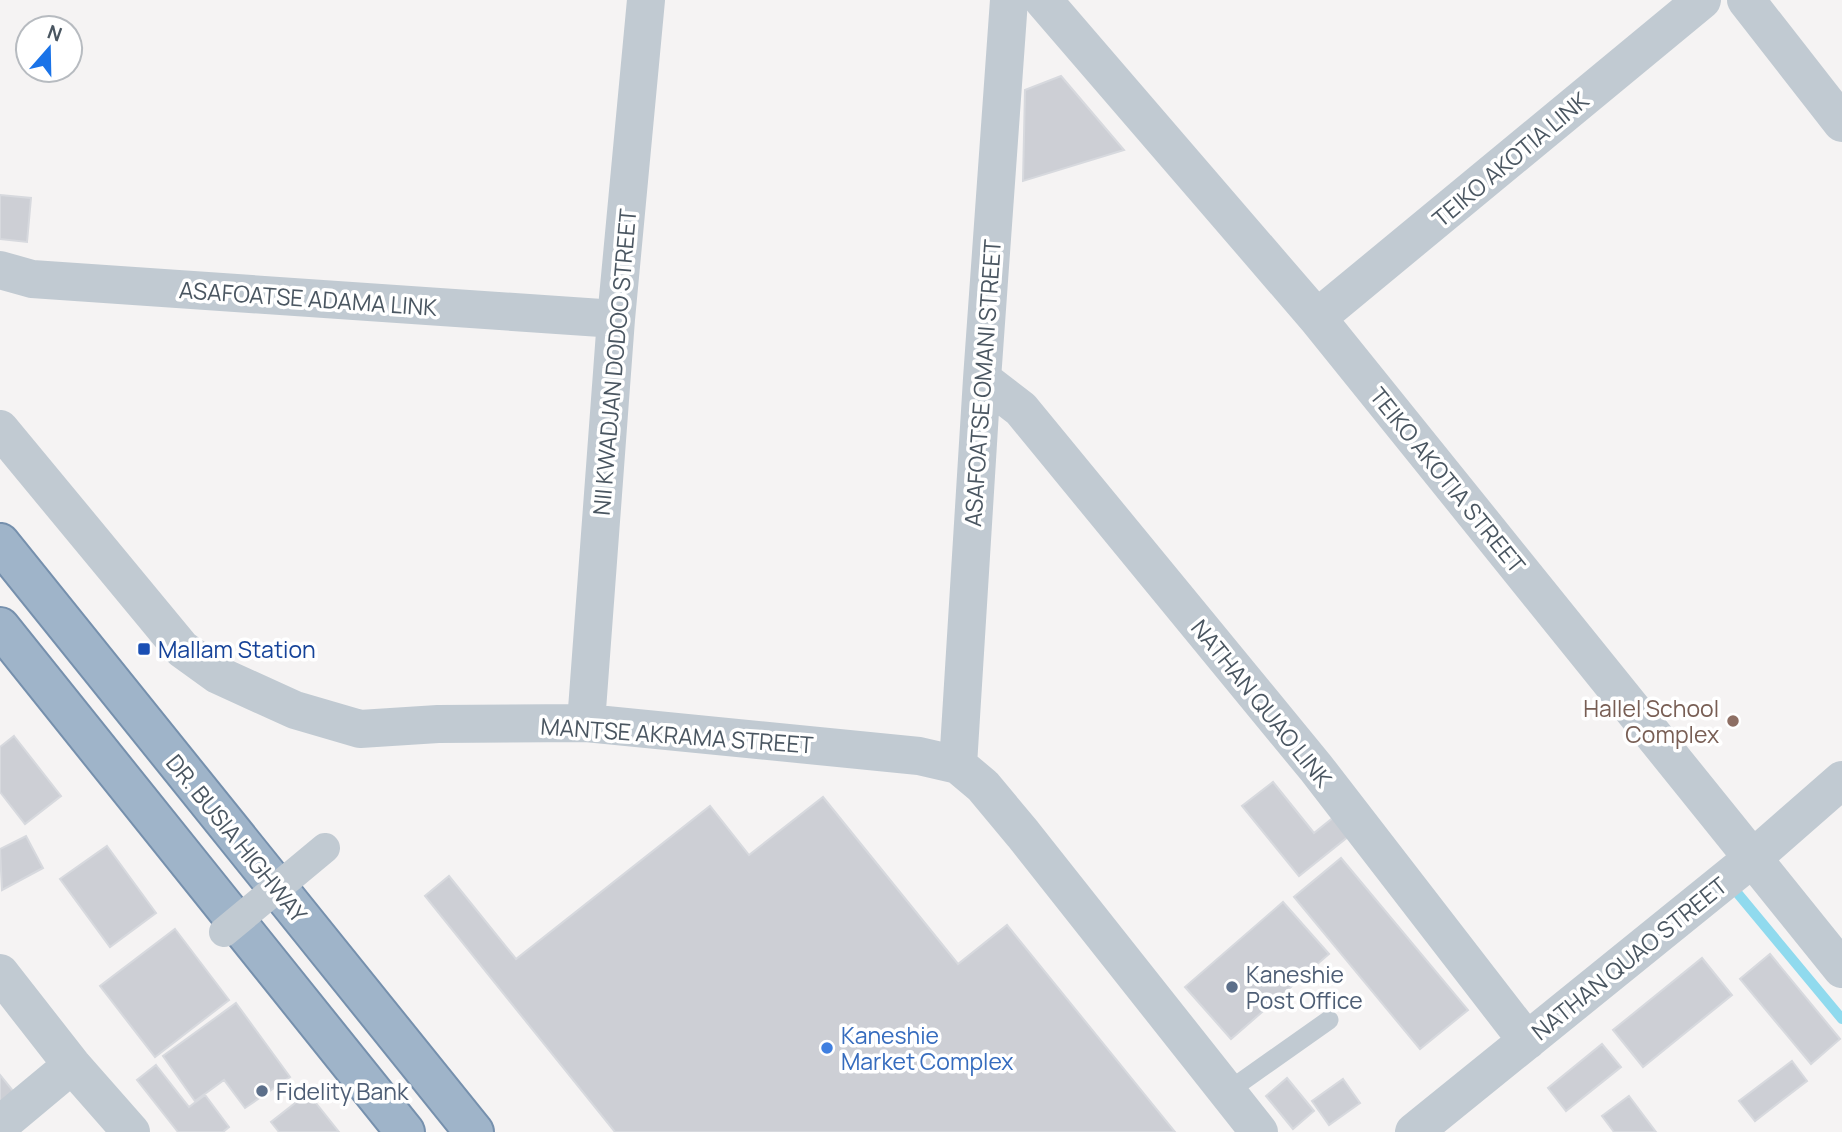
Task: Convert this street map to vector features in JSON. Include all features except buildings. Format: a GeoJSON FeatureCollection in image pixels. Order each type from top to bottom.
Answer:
{"type":"FeatureCollection","features":[{"type":"Feature","properties":{"kind":"highway","name":"DR. BUSIA HIGHWAY"},"geometry":{"type":"LineString","coordinates":[[0,543],[474,1132]]}},
{"type":"Feature","properties":{"kind":"highway"},"geometry":{"type":"LineString","coordinates":[[0,627],[405,1132]]}},
{"type":"Feature","properties":{"kind":"street","name":"NII KWADJAN DODOO STREET"},"geometry":{"type":"LineString","coordinates":[[586,723],[616,319],[646,0]]}},
{"type":"Feature","properties":{"kind":"street","name":"ASAFOATSE OMANI STREET"},"geometry":{"type":"LineString","coordinates":[[958,765],[1009,0]]}},
{"type":"Feature","properties":{"kind":"street","name":"TEIKO AKOTIA STREET"},"geometry":{"type":"LineString","coordinates":[[1043,0],[1317,318],[1842,969]]}},
{"type":"Feature","properties":{"kind":"street","name":"TEIKO AKOTIA LINK"},"geometry":{"type":"LineString","coordinates":[[1317,318],[1702,0]]}},
{"type":"Feature","properties":{"kind":"street"},"geometry":{"type":"LineString","coordinates":[[1746,0],[1842,123]]}},
{"type":"Feature","properties":{"kind":"street","name":"ASAFOATSE ADAMA LINK"},"geometry":{"type":"LineString","coordinates":[[0,270],[32,279],[616,319]]}},
{"type":"Feature","properties":{"kind":"street","name":"NATHAN QUAO LINK"},"geometry":{"type":"LineString","coordinates":[[982,379],[1030,419],[1316,768],[1527,1041]]}},
{"type":"Feature","properties":{"kind":"street","name":"MANTSE AKRAMA STREET"},"geometry":{"type":"LineString","coordinates":[[0,429],[182,649],[218,676],[295,710],[360,729],[438,724],[586,723],[919,756],[958,765],[983,786],[1023,834],[1259,1132]]}},
{"type":"Feature","properties":{"kind":"street","name":"NATHAN QUAO STREET"},"geometry":{"type":"LineString","coordinates":[[1414,1132],[1754,857],[1842,780]]}},
{"type":"Feature","properties":{"kind":"street"},"geometry":{"type":"LineString","coordinates":[[224,932],[325,848]]}},
{"type":"Feature","properties":{"kind":"street"},"geometry":{"type":"LineString","coordinates":[[0,973],[72,1065],[131,1132]]}},
{"type":"Feature","properties":{"kind":"street"},"geometry":{"type":"LineString","coordinates":[[0,1125],[72,1065]]}},
{"type":"Feature","properties":{"kind":"lane"},"geometry":{"type":"LineString","coordinates":[[1227,1092],[1329,1020]]}},
{"type":"Feature","properties":{"kind":"waterway"},"geometry":{"type":"LineString","coordinates":[[1734,889],[1842,1019]]}},
{"type":"Feature","properties":{"kind":"place","name":"Mallam Station"},"geometry":{"type":"Point","coordinates":[144,649]}},
{"type":"Feature","properties":{"kind":"place","name":"Hallel School Complex"},"geometry":{"type":"Point","coordinates":[1733,721]}},
{"type":"Feature","properties":{"kind":"place","name":"Kaneshie Post Office"},"geometry":{"type":"Point","coordinates":[1232,987]}},
{"type":"Feature","properties":{"kind":"place","name":"Kaneshie Market Complex"},"geometry":{"type":"Point","coordinates":[827,1048]}},
{"type":"Feature","properties":{"kind":"place","name":"Fidelity Bank"},"geometry":{"type":"Point","coordinates":[262,1091]}}]}
